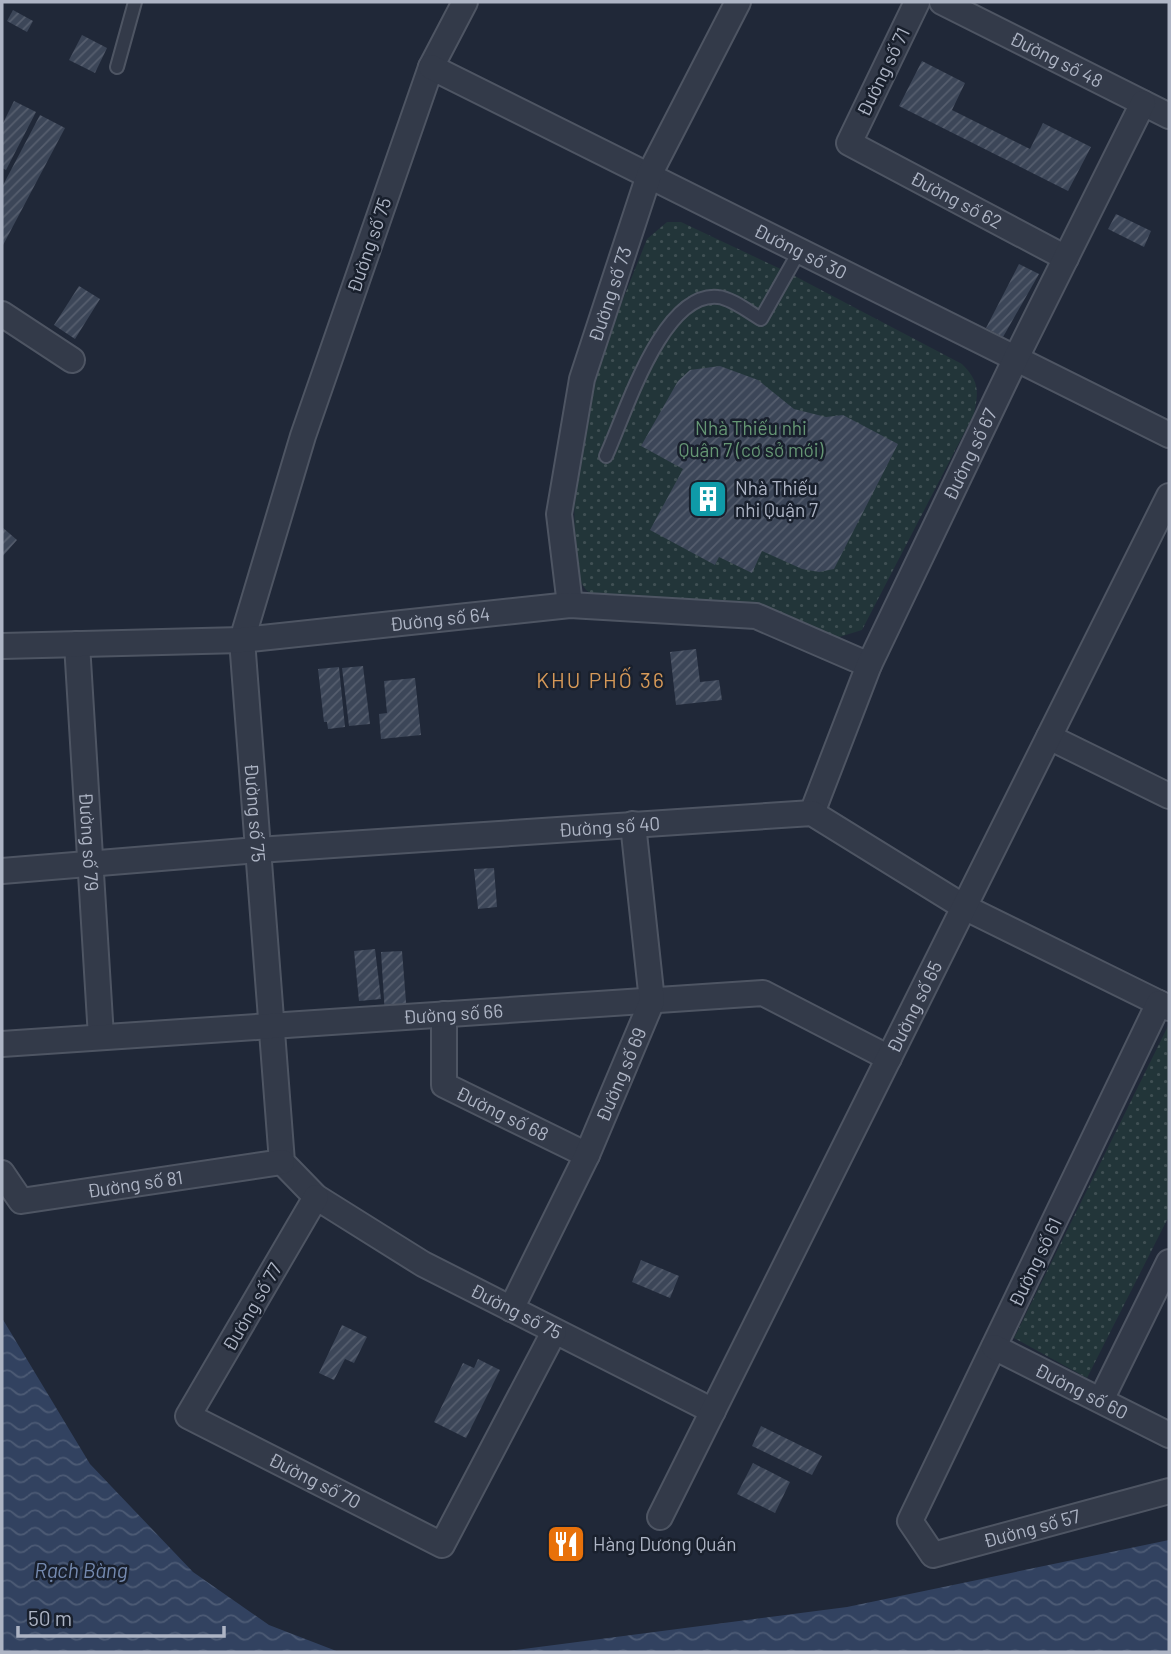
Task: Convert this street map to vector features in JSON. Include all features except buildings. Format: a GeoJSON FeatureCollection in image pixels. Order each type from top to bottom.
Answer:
{"type":"FeatureCollection","features":[{"type":"Feature","properties":{"kind":"street","name":"Đường số 75"},"geometry":{"type":"LineString","coordinates":[[465,2],[431,67],[303,436],[243,640],[282,1161],[316,1197],[423,1265],[713,1411]]}},
{"type":"Feature","properties":{"kind":"street","name":"Đường số 73"},"geometry":{"type":"LineString","coordinates":[[570,605],[559,514],[582,379],[649,175],[738,2]]}},
{"type":"Feature","properties":{"kind":"street","name":"Đường số 71"},"geometry":{"type":"LineString","coordinates":[[849,143],[917,2]]}},
{"type":"Feature","properties":{"kind":"street","name":"Đường số 48"},"geometry":{"type":"LineString","coordinates":[[942,2],[1169,116]]}},
{"type":"Feature","properties":{"kind":"street","name":"Đường số 30"},"geometry":{"type":"LineString","coordinates":[[431,67],[1169,435]]}},
{"type":"Feature","properties":{"kind":"street","name":"Đường số 67"},"geometry":{"type":"LineString","coordinates":[[812,813],[869,665],[1016,358],[1143,103]]}},
{"type":"Feature","properties":{"kind":"street","name":"Đường số 62"},"geometry":{"type":"LineString","coordinates":[[849,143],[1066,258]]}},
{"type":"Feature","properties":{"kind":"street"},"geometry":{"type":"LineString","coordinates":[[2,314],[72,360]]}},
{"type":"Feature","properties":{"kind":"street","name":"Đường số 65"},"geometry":{"type":"LineString","coordinates":[[660,1517],[1169,496]]}},
{"type":"Feature","properties":{"kind":"street","name":"Đường số 64"},"geometry":{"type":"LineString","coordinates":[[2,646],[243,640],[570,605],[756,616],[869,665]]}},
{"type":"Feature","properties":{"kind":"street","name":"Đường số 79"},"geometry":{"type":"LineString","coordinates":[[77,644],[101,1037]]}},
{"type":"Feature","properties":{"kind":"street"},"geometry":{"type":"LineString","coordinates":[[1049,737],[1169,796]]}},
{"type":"Feature","properties":{"kind":"street"},"geometry":{"type":"LineString","coordinates":[[812,813],[964,906],[1164,1005]]}},
{"type":"Feature","properties":{"kind":"street","name":"Đường số 40"},"geometry":{"type":"LineString","coordinates":[[2,871],[258,850],[812,813]]}},
{"type":"Feature","properties":{"kind":"street","name":"Đường số 69"},"geometry":{"type":"LineString","coordinates":[[511,1309],[587,1155],[652,1001],[632,824]]}},
{"type":"Feature","properties":{"kind":"street","name":"Đường số 66"},"geometry":{"type":"LineString","coordinates":[[2,1044],[763,993],[889,1058]]}},
{"type":"Feature","properties":{"kind":"street","name":"Đường số 61"},"geometry":{"type":"LineString","coordinates":[[910,1521],[1164,1005]]}},
{"type":"Feature","properties":{"kind":"street","name":"Đường số 68"},"geometry":{"type":"LineString","coordinates":[[444,1014],[444,1085],[587,1155]]}},
{"type":"Feature","properties":{"kind":"street","name":"Đường số 81"},"geometry":{"type":"LineString","coordinates":[[2,1173],[21,1201],[282,1161]]}},
{"type":"Feature","properties":{"kind":"street","name":"Đường số 77"},"geometry":{"type":"LineString","coordinates":[[188,1416],[316,1197]]}},
{"type":"Feature","properties":{"kind":"street"},"geometry":{"type":"LineString","coordinates":[[1101,1400],[1169,1262]]}},
{"type":"Feature","properties":{"kind":"street","name":"Đường số 70"},"geometry":{"type":"LineString","coordinates":[[188,1416],[442,1545],[554,1332]]}},
{"type":"Feature","properties":{"kind":"street","name":"Đường số 60"},"geometry":{"type":"LineString","coordinates":[[994,1347],[1169,1435]]}},
{"type":"Feature","properties":{"kind":"street","name":"Đường số 57"},"geometry":{"type":"LineString","coordinates":[[910,1521],[933,1555],[1169,1491]]}},
{"type":"Feature","properties":{"kind":"lane"},"geometry":{"type":"LineString","coordinates":[[117,67],[135,2]]}},
{"type":"Feature","properties":{"kind":"lane"},"geometry":{"type":"LineString","coordinates":[[606,456],[653,350],[676,314],[692,302],[718,297],[761,318],[800,250]]}},
{"type":"Feature","properties":{"kind":"green space","name":"Nhà Thiếu nhi Quận 7 (cơ sở mới)"},"geometry":{"type":"Polygon","coordinates":[[[667,222],[681,222],[787,272],[962,364],[975,381],[977,399],[974,414],[862,630],[833,639],[751,603],[597,599],[586,590],[575,574],[574,480],[598,362],[647,239],[667,222]]]}},
{"type":"Feature","properties":{"kind":"green space"},"geometry":{"type":"Polygon","coordinates":[[[1169,1024],[1169,1216],[1087,1378],[1014,1338],[1169,1024]]]}},
{"type":"Feature","properties":{"kind":"water","name":"Rạch Bàng"},"geometry":{"type":"Polygon","coordinates":[[[2,1318],[90,1464],[193,1572],[269,1625],[339,1652],[2,1652],[2,1318]]]}},
{"type":"Feature","properties":{"kind":"water"},"geometry":{"type":"Polygon","coordinates":[[[1169,1540],[1169,1652],[501,1652],[847,1607],[1169,1540]]]}},
{"type":"Feature","properties":{"kind":"place","name":"Nhà Thiếu nhi Quận 7"},"geometry":{"type":"Point","coordinates":[708,499]}},
{"type":"Feature","properties":{"kind":"place","name":"Hàng Dương Quán"},"geometry":{"type":"Point","coordinates":[566,1544]}},
{"type":"Feature","properties":{"kind":"district","name":"KHU PHỐ 36"},"geometry":{"type":"Point","coordinates":[601,681]}}]}
